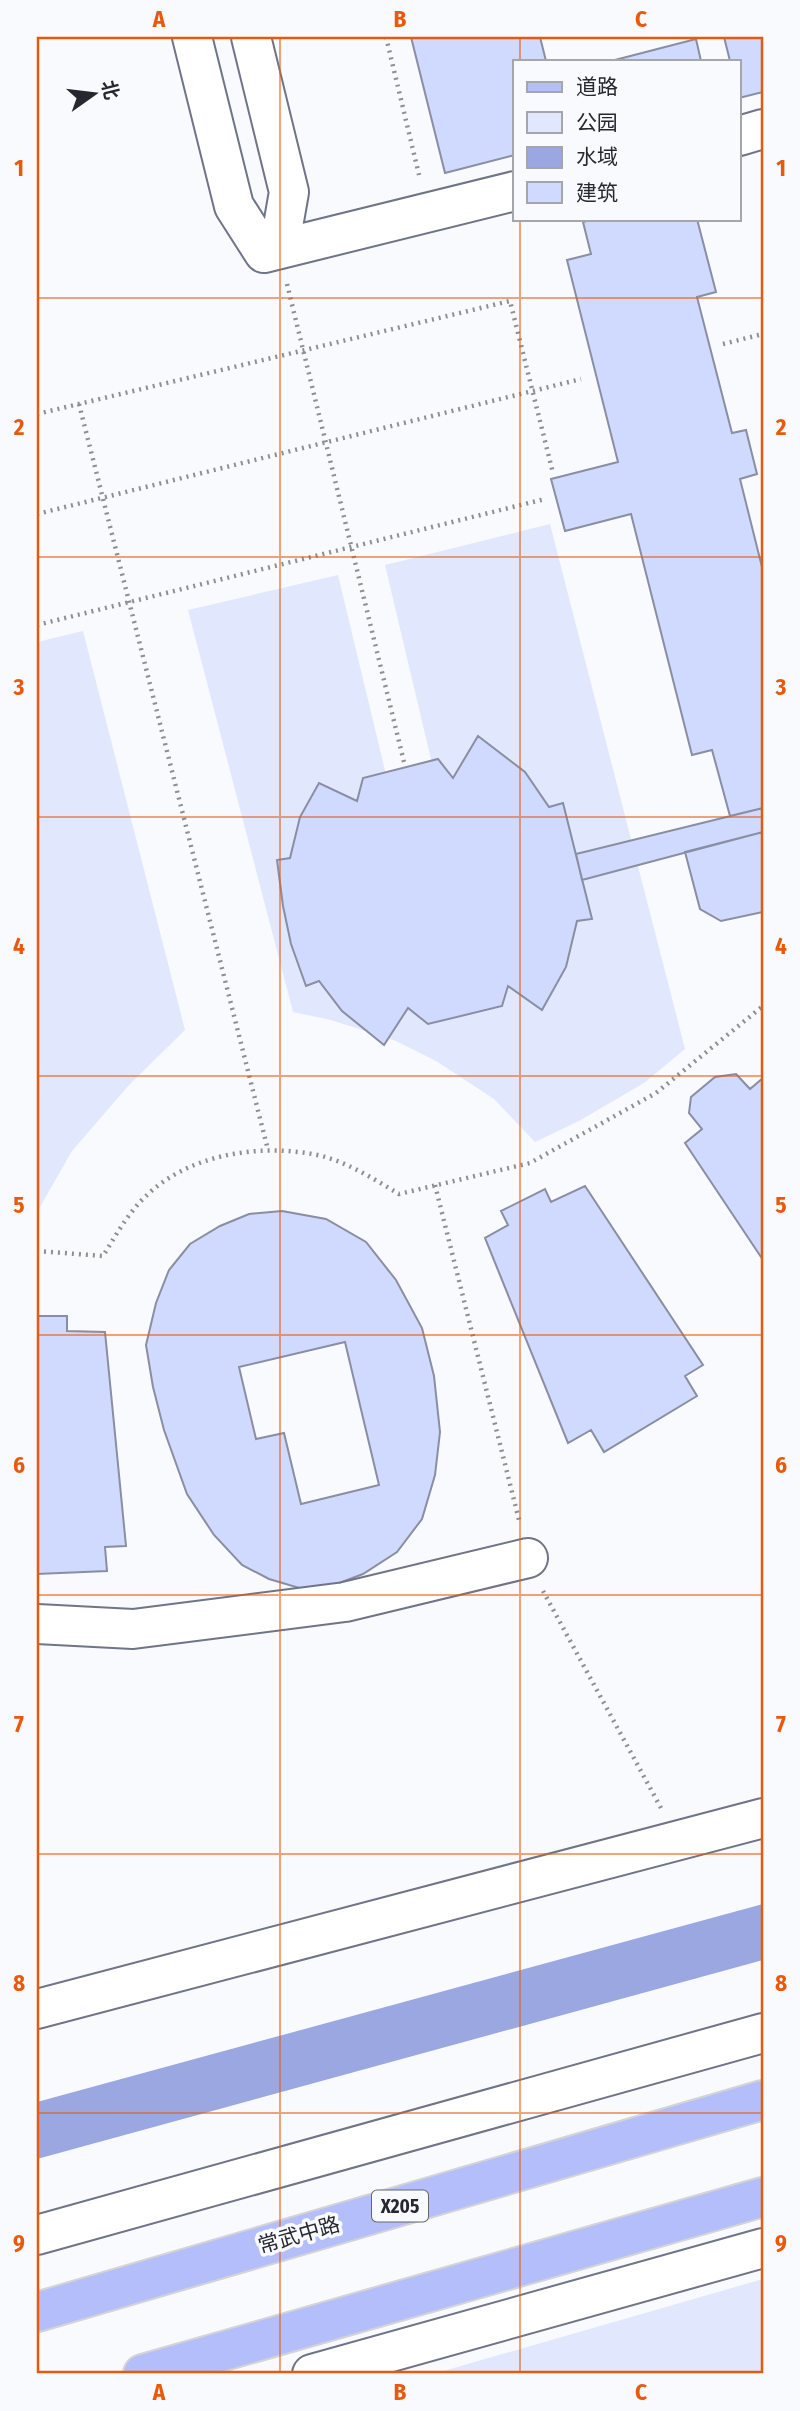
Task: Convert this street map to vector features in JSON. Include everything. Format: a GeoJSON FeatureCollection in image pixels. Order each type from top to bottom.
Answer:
{"type":"FeatureCollection","features":[{"type":"Feature","properties":{"kind":"main road","name":"常武中路"},"geometry":{"type":"LineString","coordinates":[[37,2312],[763,2100]]}},
{"type":"Feature","properties":{"kind":"main road"},"geometry":{"type":"LineString","coordinates":[[143,2374],[763,2197]]}},
{"type":"Feature","properties":{"kind":"street"},"geometry":{"type":"LineString","coordinates":[[192,37],[234,205],[264,253],[513,192]]}},
{"type":"Feature","properties":{"kind":"street"},"geometry":{"type":"LineString","coordinates":[[251,37],[289,192],[279,249]]}},
{"type":"Feature","properties":{"kind":"street"},"geometry":{"type":"LineString","coordinates":[[740,135],[763,130]]}},
{"type":"Feature","properties":{"kind":"street"},"geometry":{"type":"LineString","coordinates":[[37,1624],[132,1629],[345,1602],[528,1558]]}},
{"type":"Feature","properties":{"kind":"street"},"geometry":{"type":"LineString","coordinates":[[37,2009],[763,1818]]}},
{"type":"Feature","properties":{"kind":"street"},"geometry":{"type":"LineString","coordinates":[[37,2235],[763,2033]]}},
{"type":"Feature","properties":{"kind":"street"},"geometry":{"type":"LineString","coordinates":[[312,2374],[763,2248]]}},
{"type":"Feature","properties":{"kind":"path"},"geometry":{"type":"LineString","coordinates":[[386,37],[428,213]]}},
{"type":"Feature","properties":{"kind":"path"},"geometry":{"type":"LineString","coordinates":[[279,249],[404,762]]}},
{"type":"Feature","properties":{"kind":"path"},"geometry":{"type":"LineString","coordinates":[[37,414],[510,301],[553,473]]}},
{"type":"Feature","properties":{"kind":"path"},"geometry":{"type":"LineString","coordinates":[[723,344],[763,334]]}},
{"type":"Feature","properties":{"kind":"path"},"geometry":{"type":"LineString","coordinates":[[37,514],[582,379]]}},
{"type":"Feature","properties":{"kind":"path"},"geometry":{"type":"LineString","coordinates":[[79,404],[268,1150]]}},
{"type":"Feature","properties":{"kind":"path"},"geometry":{"type":"LineString","coordinates":[[37,625],[545,499]]}},
{"type":"Feature","properties":{"kind":"path"},"geometry":{"type":"LineString","coordinates":[[37,1251],[103,1256],[126,1218],[148,1194],[186,1168],[226,1155],[268,1150],[314,1154],[361,1172],[399,1194],[530,1163],[656,1093],[763,1006]]}},
{"type":"Feature","properties":{"kind":"green space"},"geometry":{"type":"Polygon","coordinates":[[[550,524],[685,1049],[644,1083],[579,1121],[535,1142],[494,1099],[436,1061],[396,1041],[331,1020],[293,1012],[188,610],[338,575],[388,783],[434,772],[385,565],[550,524]]]}},
{"type":"Feature","properties":{"kind":"green space"},"geometry":{"type":"Polygon","coordinates":[[[83,631],[185,1030],[129,1085],[72,1151],[37,1212],[37,642],[83,631]]]}},
{"type":"Feature","properties":{"kind":"green space"},"geometry":{"type":"Polygon","coordinates":[[[763,2279],[763,2374],[433,2374],[763,2279]]]}},
{"type":"Feature","properties":{"kind":"water"},"geometry":{"type":"Polygon","coordinates":[[[763,1904],[763,1960],[37,2159],[37,2102],[763,1904]]]}},
{"type":"Feature","properties":{"kind":"building"},"geometry":{"type":"Polygon","coordinates":[[[411,37],[540,37],[546,60],[513,60],[513,156],[445,173],[411,37]]]}},
{"type":"Feature","properties":{"kind":"building"},"geometry":{"type":"Polygon","coordinates":[[[724,37],[763,37],[763,92],[740,98],[740,60],[730,60],[724,37]]]}},
{"type":"Feature","properties":{"kind":"building"},"geometry":{"type":"Polygon","coordinates":[[[696,39],[701,60],[615,60],[696,39]]]}},
{"type":"Feature","properties":{"kind":"building"},"geometry":{"type":"Polygon","coordinates":[[[697,220],[716,292],[697,297],[732,433],[746,430],[757,474],[740,479],[763,571],[763,808],[730,816],[712,750],[692,755],[631,514],[565,531],[551,479],[618,462],[567,260],[591,254],[583,222],[697,220]]]}},
{"type":"Feature","properties":{"kind":"building"},"geometry":{"type":"Polygon","coordinates":[[[478,736],[525,772],[549,807],[563,803],[592,919],[577,921],[566,967],[542,1010],[508,986],[502,1006],[428,1024],[408,1008],[384,1045],[342,1011],[319,981],[306,986],[291,944],[277,860],[290,858],[300,817],[319,783],[357,801],[363,778],[438,759],[453,778],[478,736]]]}},
{"type":"Feature","properties":{"kind":"building"},"geometry":{"type":"Polygon","coordinates":[[[763,808],[763,832],[582,880],[576,854],[763,808]]]}},
{"type":"Feature","properties":{"kind":"building"},"geometry":{"type":"Polygon","coordinates":[[[763,832],[763,912],[721,921],[700,909],[685,852],[763,832]]]}},
{"type":"Feature","properties":{"kind":"building"},"geometry":{"type":"Polygon","coordinates":[[[736,1074],[750,1089],[763,1078],[763,1260],[685,1143],[702,1129],[689,1113],[691,1097],[715,1077],[736,1074]]]}},
{"type":"Feature","properties":{"kind":"building"},"geometry":{"type":"Polygon","coordinates":[[[585,1186],[703,1365],[685,1376],[697,1396],[604,1452],[591,1430],[568,1443],[485,1238],[508,1225],[501,1211],[545,1189],[551,1202],[585,1186]]]}},
{"type":"Feature","properties":{"kind":"building"},"geometry":{"type":"Polygon","coordinates":[[[282,1211],[326,1219],[366,1242],[396,1280],[422,1328],[434,1376],[440,1432],[435,1475],[422,1519],[397,1552],[363,1574],[334,1585],[306,1590],[269,1579],[242,1565],[214,1535],[187,1494],[164,1430],[153,1387],[146,1345],[156,1303],[169,1270],[190,1244],[220,1226],[249,1214],[282,1211]],[[345,1342],[239,1367],[256,1439],[284,1433],[301,1504],[379,1485],[345,1342]]]}},
{"type":"Feature","properties":{"kind":"building"},"geometry":{"type":"Polygon","coordinates":[[[37,1316],[67,1316],[67,1331],[105,1332],[126,1546],[105,1547],[107,1571],[37,1574],[37,1316]]]}}]}
